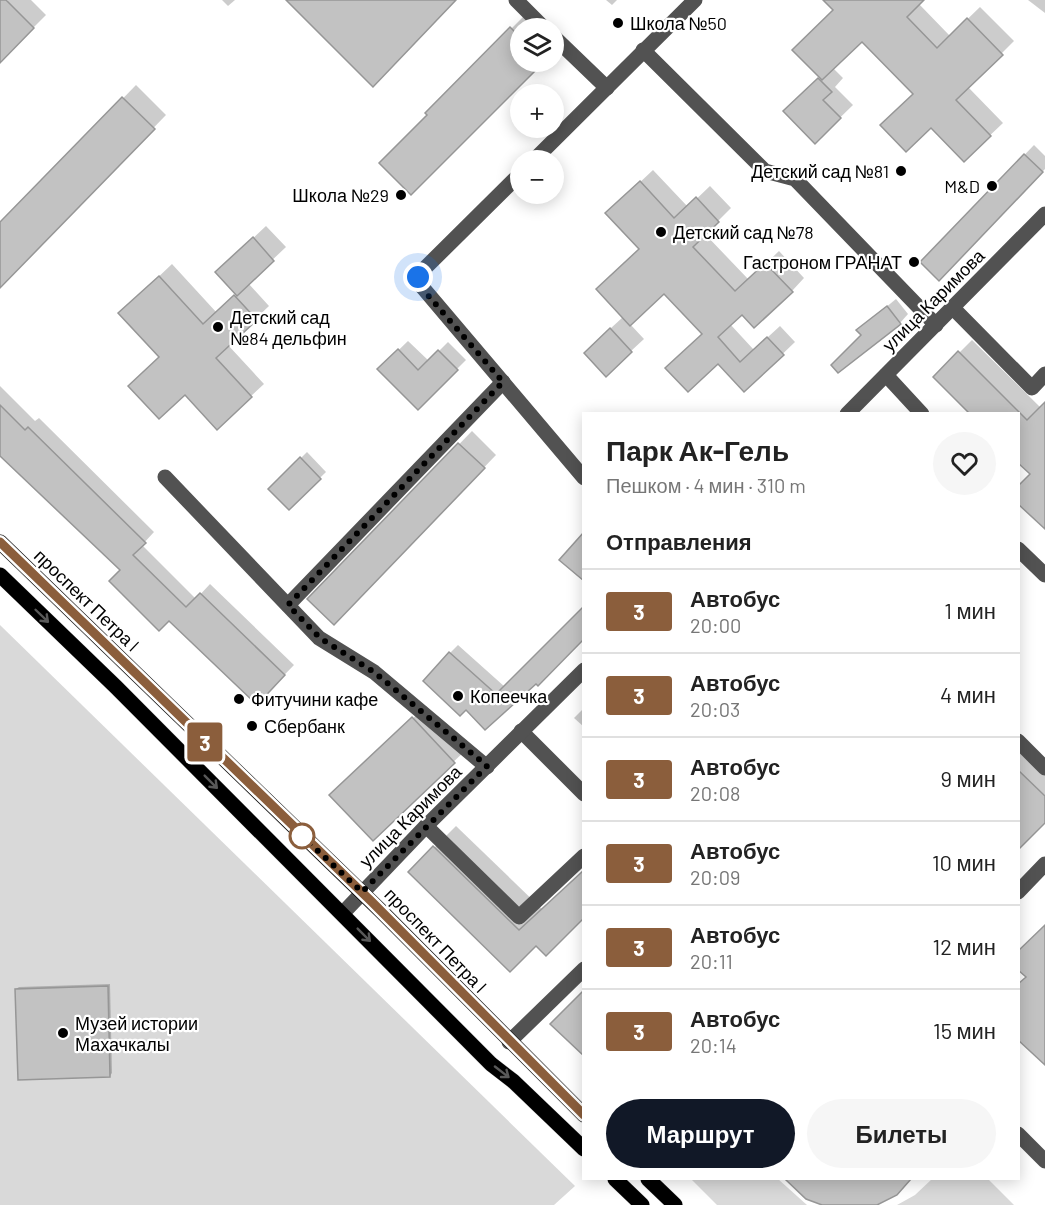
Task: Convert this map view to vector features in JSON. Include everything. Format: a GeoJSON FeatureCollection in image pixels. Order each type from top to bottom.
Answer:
{"type":"FeatureCollection","features":[{"type":"Feature","properties":{"kind":"main road","name":"проспект Петра I"},"geometry":{"type":"LineString","coordinates":[[0,542],[362,892],[582,1113]]}},
{"type":"Feature","properties":{"kind":"main road"},"geometry":{"type":"LineString","coordinates":[[0,575],[343,913],[491,1064],[513,1081],[582,1147]]}},
{"type":"Feature","properties":{"kind":"main road"},"geometry":{"type":"LineString","coordinates":[[616,1180],[642,1205]]}},
{"type":"Feature","properties":{"kind":"main road"},"geometry":{"type":"LineString","coordinates":[[649,1180],[675,1205]]}},
{"type":"Feature","properties":{"kind":"street"},"geometry":{"type":"LineString","coordinates":[[516,0],[534,18]]}},
{"type":"Feature","properties":{"kind":"street"},"geometry":{"type":"LineString","coordinates":[[544,150],[695,0]]}},
{"type":"Feature","properties":{"kind":"street"},"geometry":{"type":"LineString","coordinates":[[564,47],[607,88]]}},
{"type":"Feature","properties":{"kind":"street"},"geometry":{"type":"LineString","coordinates":[[643,50],[765,171],[795,180],[936,325]]}},
{"type":"Feature","properties":{"kind":"street"},"geometry":{"type":"LineString","coordinates":[[510,184],[418,277],[420,286],[582,476]]}},
{"type":"Feature","properties":{"kind":"street","name":"улица Каримова"},"geometry":{"type":"LineString","coordinates":[[849,412],[1042,223]]}},
{"type":"Feature","properties":{"kind":"street"},"geometry":{"type":"LineString","coordinates":[[953,308],[1032,388],[1045,374]]}},
{"type":"Feature","properties":{"kind":"street"},"geometry":{"type":"LineString","coordinates":[[886,375],[920,412]]}},
{"type":"Feature","properties":{"kind":"street"},"geometry":{"type":"LineString","coordinates":[[288,605],[503,382]]}},
{"type":"Feature","properties":{"kind":"street"},"geometry":{"type":"LineString","coordinates":[[165,477],[320,638],[374,672],[487,766]]}},
{"type":"Feature","properties":{"kind":"street"},"geometry":{"type":"LineString","coordinates":[[1020,551],[1045,575]]}},
{"type":"Feature","properties":{"kind":"street","name":"улица Каримова"},"geometry":{"type":"LineString","coordinates":[[343,913],[426,826],[582,672]]}},
{"type":"Feature","properties":{"kind":"street"},"geometry":{"type":"LineString","coordinates":[[521,731],[582,792]]}},
{"type":"Feature","properties":{"kind":"street"},"geometry":{"type":"LineString","coordinates":[[1020,743],[1045,768]]}},
{"type":"Feature","properties":{"kind":"street"},"geometry":{"type":"LineString","coordinates":[[426,826],[519,917],[582,858]]}},
{"type":"Feature","properties":{"kind":"street"},"geometry":{"type":"LineString","coordinates":[[1020,890],[1045,864]]}},
{"type":"Feature","properties":{"kind":"street"},"geometry":{"type":"LineString","coordinates":[[509,1042],[582,971]]}},
{"type":"Feature","properties":{"kind":"street"},"geometry":{"type":"LineString","coordinates":[[1020,1136],[1045,1161]]}},
{"type":"Feature","properties":{"kind":"shaded area"},"geometry":{"type":"Polygon","coordinates":[[[0,625],[575,1186],[554,1205],[0,1205],[0,625]]]}},
{"type":"Feature","properties":{"kind":"shaded area"},"geometry":{"type":"Polygon","coordinates":[[[692,1180],[779,1180],[807,1205],[717,1205],[692,1180]]]}},
{"type":"Feature","properties":{"kind":"shaded area"},"geometry":{"type":"Polygon","coordinates":[[[931,1180],[989,1180],[1014,1205],[897,1205],[915,1195],[931,1180]]]}},
{"type":"Feature","properties":{"kind":"building"},"geometry":{"type":"Polygon","coordinates":[[[0,0],[6,0],[34,28],[0,63],[0,0]]]}},
{"type":"Feature","properties":{"kind":"building"},"geometry":{"type":"Polygon","coordinates":[[[286,0],[456,0],[373,87],[286,0]]]}},
{"type":"Feature","properties":{"kind":"building"},"geometry":{"type":"Polygon","coordinates":[[[823,0],[924,0],[907,17],[937,48],[967,18],[1003,55],[956,100],[991,136],[964,162],[931,128],[906,152],[880,125],[913,94],[862,42],[822,80],[792,50],[833,10],[823,0]]]}},
{"type":"Feature","properties":{"kind":"building"},"geometry":{"type":"Polygon","coordinates":[[[510,27],[510,72],[534,72],[522,84],[510,84],[510,96],[411,195],[379,163],[427,115],[425,113],[510,27]]]}},
{"type":"Feature","properties":{"kind":"building"},"geometry":{"type":"Polygon","coordinates":[[[818,78],[832,92],[823,100],[841,118],[815,144],[783,111],[818,78]]]}},
{"type":"Feature","properties":{"kind":"building"},"geometry":{"type":"Polygon","coordinates":[[[122,97],[155,129],[0,288],[0,222],[122,97]]]}},
{"type":"Feature","properties":{"kind":"building"},"geometry":{"type":"Polygon","coordinates":[[[1024,154],[1043,172],[939,281],[920,262],[1024,154]]]}},
{"type":"Feature","properties":{"kind":"building"},"geometry":{"type":"Polygon","coordinates":[[[640,181],[674,218],[696,197],[719,222],[693,247],[735,291],[765,263],[793,292],[754,328],[742,315],[718,337],[740,362],[767,337],[784,355],[744,392],[718,364],[688,392],[665,368],[702,334],[664,294],[630,326],[596,289],[639,249],[605,213],[640,181]]]}},
{"type":"Feature","properties":{"kind":"building"},"geometry":{"type":"Polygon","coordinates":[[[253,237],[274,261],[237,296],[215,272],[253,237]]]}},
{"type":"Feature","properties":{"kind":"building"},"geometry":{"type":"Polygon","coordinates":[[[159,276],[203,324],[234,295],[257,320],[216,358],[252,397],[217,430],[185,395],[159,419],[128,386],[159,357],[118,313],[159,276]]]}},
{"type":"Feature","properties":{"kind":"building"},"geometry":{"type":"Polygon","coordinates":[[[887,306],[901,324],[838,373],[831,365],[861,335],[856,330],[887,306]]]}},
{"type":"Feature","properties":{"kind":"building"},"geometry":{"type":"Polygon","coordinates":[[[610,328],[632,352],[606,377],[584,353],[610,328]]]}},
{"type":"Feature","properties":{"kind":"building"},"geometry":{"type":"Polygon","coordinates":[[[398,349],[418,370],[438,350],[458,370],[418,410],[377,369],[398,349]]]}},
{"type":"Feature","properties":{"kind":"building"},"geometry":{"type":"Polygon","coordinates":[[[958,351],[1019,412],[968,412],[933,377],[958,351]]]}},
{"type":"Feature","properties":{"kind":"building"},"geometry":{"type":"Polygon","coordinates":[[[1045,402],[1045,529],[1020,506],[1020,484],[1030,474],[1020,465],[1020,413],[1027,420],[1045,402]]]}},
{"type":"Feature","properties":{"kind":"building"},"geometry":{"type":"Polygon","coordinates":[[[0,405],[25,430],[28,427],[146,543],[133,555],[186,607],[200,593],[285,675],[257,705],[169,621],[159,631],[109,581],[120,570],[0,456],[0,405]]]}},
{"type":"Feature","properties":{"kind":"building"},"geometry":{"type":"Polygon","coordinates":[[[458,443],[485,468],[334,625],[307,599],[458,443]]]}},
{"type":"Feature","properties":{"kind":"building"},"geometry":{"type":"Polygon","coordinates":[[[300,457],[321,479],[289,510],[268,489],[300,457]]]}},
{"type":"Feature","properties":{"kind":"building"},"geometry":{"type":"Polygon","coordinates":[[[582,534],[582,579],[559,560],[582,534]]]}},
{"type":"Feature","properties":{"kind":"building"},"geometry":{"type":"Polygon","coordinates":[[[582,608],[582,641],[538,686],[536,684],[485,730],[466,710],[460,716],[423,681],[449,652],[496,694],[582,608]]]}},
{"type":"Feature","properties":{"kind":"building"},"geometry":{"type":"Polygon","coordinates":[[[412,717],[455,763],[373,841],[329,795],[412,717]]]}},
{"type":"Feature","properties":{"kind":"building"},"geometry":{"type":"Polygon","coordinates":[[[1020,772],[1045,796],[1045,823],[1020,848],[1020,772]]]}},
{"type":"Feature","properties":{"kind":"building"},"geometry":{"type":"Polygon","coordinates":[[[433,846],[519,930],[582,872],[582,920],[546,956],[536,946],[510,972],[408,872],[433,846]]]}},
{"type":"Feature","properties":{"kind":"building"},"geometry":{"type":"Polygon","coordinates":[[[1045,925],[1045,1065],[1020,1042],[1020,982],[1026,977],[1020,972],[1020,949],[1045,925]]]}},
{"type":"Feature","properties":{"kind":"building","name":"Музей истории Махачкалы"},"geometry":{"type":"Polygon","coordinates":[[[108,986],[110,1077],[18,1080],[15,989],[108,986]]]}},
{"type":"Feature","properties":{"kind":"building"},"geometry":{"type":"Polygon","coordinates":[[[582,992],[582,1054],[550,1024],[582,992]]]}},
{"type":"Feature","properties":{"kind":"building"},"geometry":{"type":"Polygon","coordinates":[[[786,1180],[910,1180],[897,1195],[877,1205],[822,1205],[806,1199],[786,1180]]]}},
{"type":"Feature","properties":{"kind":"bus line","name":"3"},"geometry":{"type":"LineString","coordinates":[[0,542],[372,902],[582,1113]]}},
{"type":"Feature","properties":{"kind":"place","name":"Школа №50"},"geometry":{"type":"Point","coordinates":[618,23]}},
{"type":"Feature","properties":{"kind":"place","name":"Детский сад №81"},"geometry":{"type":"Point","coordinates":[901,171]}},
{"type":"Feature","properties":{"kind":"place","name":"M&D"},"geometry":{"type":"Point","coordinates":[992,186]}},
{"type":"Feature","properties":{"kind":"place","name":"Школа №29"},"geometry":{"type":"Point","coordinates":[401,195]}},
{"type":"Feature","properties":{"kind":"place","name":"Детский сад №78"},"geometry":{"type":"Point","coordinates":[661,232]}},
{"type":"Feature","properties":{"kind":"place","name":"Гастроном ГРАНАТ"},"geometry":{"type":"Point","coordinates":[914,262]}},
{"type":"Feature","properties":{"kind":"place","name":"Детский сад №84 дельфин"},"geometry":{"type":"Point","coordinates":[218,327]}},
{"type":"Feature","properties":{"kind":"place","name":"Копеечка"},"geometry":{"type":"Point","coordinates":[458,696]}},
{"type":"Feature","properties":{"kind":"place","name":"Фитучини кафе"},"geometry":{"type":"Point","coordinates":[239,699]}},
{"type":"Feature","properties":{"kind":"place","name":"Сбербанк"},"geometry":{"type":"Point","coordinates":[252,726]}},
{"type":"Feature","properties":{"kind":"place","name":"Музей истории Махачкалы"},"geometry":{"type":"Point","coordinates":[63,1033]}},
{"type":"Feature","properties":{"kind":"route"},"geometry":{"type":"LineString","coordinates":[[302,836],[362,892],[487,766],[374,672],[320,638],[288,605],[503,382],[420,286],[418,277]]}}]}
